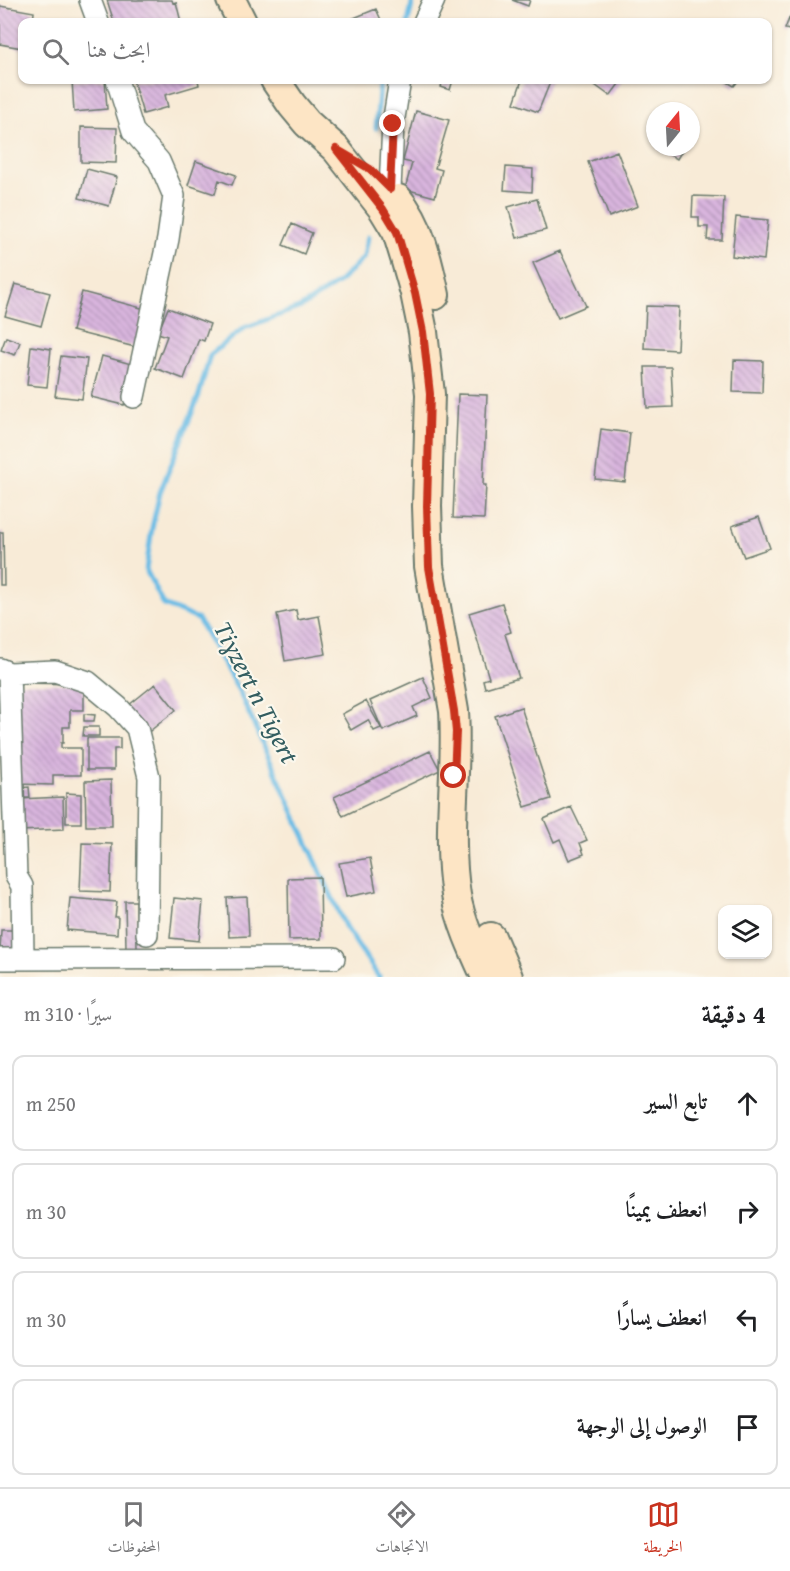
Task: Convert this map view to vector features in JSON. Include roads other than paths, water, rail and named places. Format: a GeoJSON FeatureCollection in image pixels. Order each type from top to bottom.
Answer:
{"type":"FeatureCollection","features":[{"type":"Feature","properties":{"kind":"street"},"geometry":{"type":"LineString","coordinates":[[90,0],[97,18]]}},
{"type":"Feature","properties":{"kind":"street"},"geometry":{"type":"LineString","coordinates":[[231,0],[240,18]]}},
{"type":"Feature","properties":{"kind":"street"},"geometry":{"type":"LineString","coordinates":[[426,18],[434,0]]}},
{"type":"Feature","properties":{"kind":"street"},"geometry":{"type":"LineString","coordinates":[[118,84],[133,131],[159,161],[174,196],[168,239],[134,397]]}},
{"type":"Feature","properties":{"kind":"street"},"geometry":{"type":"LineString","coordinates":[[277,84],[299,114],[336,149],[383,209],[397,232],[415,293],[423,332],[430,394],[427,506],[429,567],[456,732],[452,864],[456,898],[486,977]]}},
{"type":"Feature","properties":{"kind":"street"},"geometry":{"type":"LineString","coordinates":[[390,189],[393,124],[399,84]]}},
{"type":"Feature","properties":{"kind":"street"},"geometry":{"type":"LineString","coordinates":[[336,149],[370,169],[402,204],[420,237],[435,292],[446,359],[448,394],[445,508],[448,566],[456,629],[468,689],[472,734],[473,779],[469,873],[475,897],[508,977]]}},
{"type":"Feature","properties":{"kind":"street"},"geometry":{"type":"LineString","coordinates":[[147,934],[148,777],[137,728],[118,707],[88,682],[55,671],[5,671],[16,876],[22,886],[8,964],[333,958]]}},
{"type":"Feature","properties":{"kind":"waterway","name":"Tiɣzert n Tigert"},"geometry":{"type":"LineString","coordinates":[[409,18],[413,0]]}},
{"type":"Feature","properties":{"kind":"waterway","name":"Tiɣzert n Tigert"},"geometry":{"type":"LineString","coordinates":[[376,128],[380,84]]}},
{"type":"Feature","properties":{"kind":"waterway","name":"Tiɣzert n Tigert"},"geometry":{"type":"LineString","coordinates":[[368,237],[364,257],[338,283],[301,307],[244,328],[210,355],[199,395],[160,492],[146,570],[164,605],[198,619],[239,691],[345,926],[379,977]]}}]}
